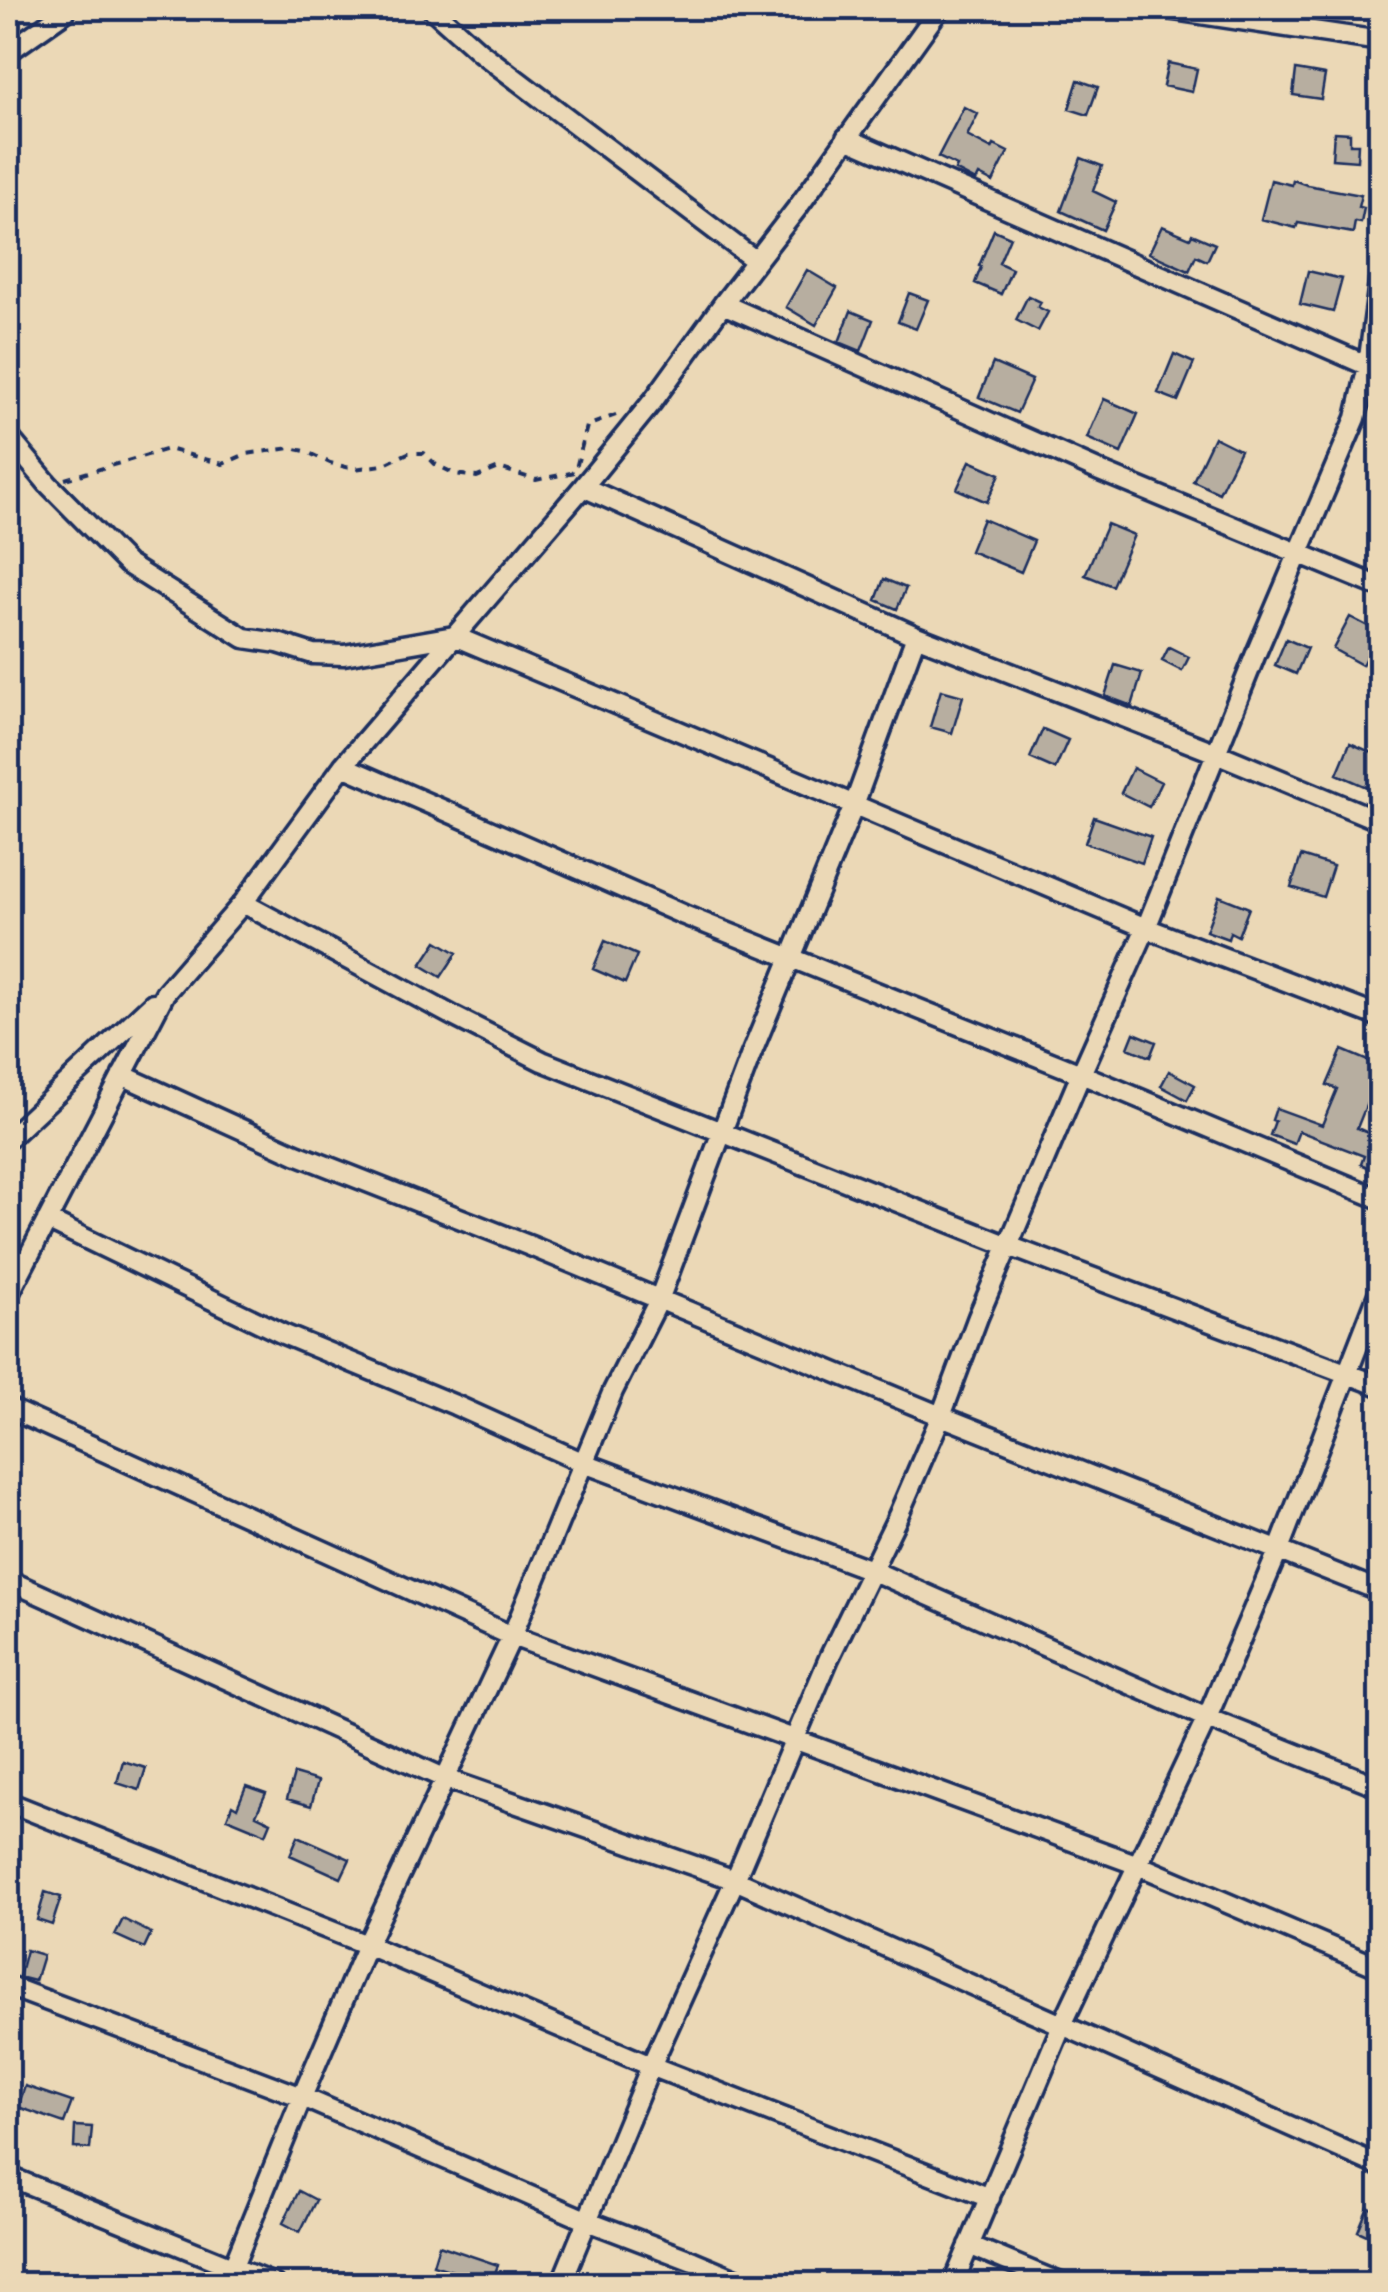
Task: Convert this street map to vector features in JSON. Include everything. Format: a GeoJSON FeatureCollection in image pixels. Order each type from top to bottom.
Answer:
{"type":"FeatureCollection","features":[{"type":"Feature","properties":{"kind":"street"},"geometry":{"type":"LineString","coordinates":[[431,8],[480,52],[756,260]]}},
{"type":"Feature","properties":{"kind":"street"},"geometry":{"type":"LineString","coordinates":[[8,1139],[165,992],[243,903],[343,766],[654,401],[940,8]]}},
{"type":"Feature","properties":{"kind":"street"},"geometry":{"type":"LineString","coordinates":[[1160,8],[1380,40]]}},
{"type":"Feature","properties":{"kind":"street"},"geometry":{"type":"LineString","coordinates":[[8,52],[65,12]]}},
{"type":"Feature","properties":{"kind":"street"},"geometry":{"type":"LineString","coordinates":[[846,138],[1374,369]]}},
{"type":"Feature","properties":{"kind":"street"},"geometry":{"type":"LineString","coordinates":[[561,2284],[651,2066],[829,1658],[941,1416],[978,1317],[1146,928],[1356,418],[1374,369],[1380,274]]}},
{"type":"Feature","properties":{"kind":"street"},"geometry":{"type":"LineString","coordinates":[[723,304],[1102,472],[1380,587]]}},
{"type":"Feature","properties":{"kind":"street"},"geometry":{"type":"LineString","coordinates":[[8,436],[48,484],[127,564],[244,638],[313,654],[344,655],[454,636],[1146,928],[1380,1016]]}},
{"type":"Feature","properties":{"kind":"street"},"geometry":{"type":"LineString","coordinates":[[582,487],[916,636],[1380,820]]}},
{"type":"Feature","properties":{"kind":"street"},"geometry":{"type":"LineString","coordinates":[[230,2276],[367,1945],[512,1636],[613,1391],[659,1300],[916,636]]}},
{"type":"Feature","properties":{"kind":"street"},"geometry":{"type":"LineString","coordinates":[[343,766],[667,908],[1380,1198]]}},
{"type":"Feature","properties":{"kind":"street"},"geometry":{"type":"LineString","coordinates":[[243,903],[542,1061],[1009,1246],[1380,1386]]}},
{"type":"Feature","properties":{"kind":"street"},"geometry":{"type":"LineString","coordinates":[[8,1296],[165,992]]}},
{"type":"Feature","properties":{"kind":"street"},"geometry":{"type":"LineString","coordinates":[[122,1076],[296,1154],[1380,1591]]}},
{"type":"Feature","properties":{"kind":"street"},"geometry":{"type":"LineString","coordinates":[[47,1220],[283,1334],[584,1463],[872,1570],[1207,1718],[1380,1787]]}},
{"type":"Feature","properties":{"kind":"street"},"geometry":{"type":"LineString","coordinates":[[953,2284],[1062,2025],[1207,1718],[1278,1550],[1380,1289]]}},
{"type":"Feature","properties":{"kind":"street"},"geometry":{"type":"LineString","coordinates":[[8,1408],[512,1636],[1138,1865],[1380,1968]]}},
{"type":"Feature","properties":{"kind":"street"},"geometry":{"type":"LineString","coordinates":[[8,1580],[446,1779],[735,1880],[1380,2166]]}},
{"type":"Feature","properties":{"kind":"street"},"geometry":{"type":"LineString","coordinates":[[8,1802],[367,1945],[651,2066],[990,2198]]}},
{"type":"Feature","properties":{"kind":"street"},"geometry":{"type":"LineString","coordinates":[[8,1986],[302,2097],[588,2221],[748,2284]]}},
{"type":"Feature","properties":{"kind":"street"},"geometry":{"type":"LineString","coordinates":[[8,2176],[230,2276],[274,2284]]}},
{"type":"Feature","properties":{"kind":"street"},"geometry":{"type":"LineString","coordinates":[[969,2245],[1063,2284]]}},
{"type":"Feature","properties":{"kind":"path"},"geometry":{"type":"LineString","coordinates":[[48,484],[168,449],[222,464],[246,454],[291,448],[354,469],[424,453],[455,474],[477,477],[499,468],[536,480],[574,472],[586,426],[620,413]]}},
{"type":"Feature","properties":{"kind":"building"},"geometry":{"type":"Polygon","coordinates":[[[1168,63],[1197,69],[1192,92],[1163,86],[1168,63]]]}},
{"type":"Feature","properties":{"kind":"building"},"geometry":{"type":"Polygon","coordinates":[[[1296,70],[1325,75],[1321,99],[1293,95],[1296,70]]]}},
{"type":"Feature","properties":{"kind":"building"},"geometry":{"type":"Polygon","coordinates":[[[1078,80],[1098,87],[1088,115],[1069,109],[1078,80]]]}},
{"type":"Feature","properties":{"kind":"building"},"geometry":{"type":"Polygon","coordinates":[[[964,107],[978,114],[967,136],[992,149],[994,145],[1008,152],[993,182],[979,175],[976,181],[938,157],[964,107]]]}},
{"type":"Feature","properties":{"kind":"building"},"geometry":{"type":"Polygon","coordinates":[[[1334,132],[1350,133],[1350,144],[1358,144],[1357,161],[1332,159],[1334,132]]]}},
{"type":"Feature","properties":{"kind":"building"},"geometry":{"type":"Polygon","coordinates":[[[1081,158],[1102,166],[1093,191],[1116,202],[1103,230],[1061,211],[1081,158]]]}},
{"type":"Feature","properties":{"kind":"building"},"geometry":{"type":"Polygon","coordinates":[[[1271,180],[1292,185],[1293,180],[1361,195],[1361,223],[1355,222],[1353,233],[1298,223],[1296,228],[1261,219],[1271,180]]]}},
{"type":"Feature","properties":{"kind":"building"},"geometry":{"type":"Polygon","coordinates":[[[1162,226],[1215,244],[1207,261],[1196,256],[1189,271],[1149,253],[1162,226]]]}},
{"type":"Feature","properties":{"kind":"building"},"geometry":{"type":"Polygon","coordinates":[[[994,230],[1010,237],[999,263],[1012,269],[1001,294],[975,283],[994,230]]]}},
{"type":"Feature","properties":{"kind":"building"},"geometry":{"type":"Polygon","coordinates":[[[807,270],[837,288],[816,325],[786,307],[807,270]]]}},
{"type":"Feature","properties":{"kind":"building"},"geometry":{"type":"Polygon","coordinates":[[[1308,271],[1342,279],[1333,312],[1300,304],[1308,271]]]}},
{"type":"Feature","properties":{"kind":"building"},"geometry":{"type":"Polygon","coordinates":[[[909,293],[928,300],[916,329],[898,322],[909,293]]]}},
{"type":"Feature","properties":{"kind":"building"},"geometry":{"type":"Polygon","coordinates":[[[1028,296],[1041,302],[1038,307],[1048,312],[1038,331],[1016,320],[1028,296]]]}},
{"type":"Feature","properties":{"kind":"building"},"geometry":{"type":"Polygon","coordinates":[[[851,311],[873,320],[861,351],[839,342],[851,311]]]}},
{"type":"Feature","properties":{"kind":"building"},"geometry":{"type":"Polygon","coordinates":[[[1174,354],[1194,363],[1178,401],[1158,393],[1174,354]]]}},
{"type":"Feature","properties":{"kind":"building"},"geometry":{"type":"Polygon","coordinates":[[[993,363],[1032,380],[1017,413],[979,397],[993,363]]]}},
{"type":"Feature","properties":{"kind":"building"},"geometry":{"type":"Polygon","coordinates":[[[1104,399],[1138,414],[1121,453],[1087,438],[1104,399]]]}},
{"type":"Feature","properties":{"kind":"building"},"geometry":{"type":"Polygon","coordinates":[[[1214,437],[1240,450],[1219,493],[1193,481],[1214,437]]]}},
{"type":"Feature","properties":{"kind":"building"},"geometry":{"type":"Polygon","coordinates":[[[970,461],[1000,474],[987,502],[957,489],[970,461]]]}},
{"type":"Feature","properties":{"kind":"building"},"geometry":{"type":"Polygon","coordinates":[[[983,519],[1034,541],[1021,572],[970,551],[983,519]]]}},
{"type":"Feature","properties":{"kind":"building"},"geometry":{"type":"Polygon","coordinates":[[[1107,524],[1134,535],[1112,586],[1085,575],[1107,524]]]}},
{"type":"Feature","properties":{"kind":"building"},"geometry":{"type":"Polygon","coordinates":[[[884,579],[906,588],[897,609],[876,600],[884,579]]]}},
{"type":"Feature","properties":{"kind":"building"},"geometry":{"type":"Polygon","coordinates":[[[1350,617],[1379,632],[1362,665],[1333,649],[1350,617]]]}},
{"type":"Feature","properties":{"kind":"building"},"geometry":{"type":"Polygon","coordinates":[[[1286,639],[1307,648],[1296,674],[1275,665],[1286,639]]]}},
{"type":"Feature","properties":{"kind":"building"},"geometry":{"type":"Polygon","coordinates":[[[1169,647],[1189,657],[1182,671],[1162,661],[1169,647]]]}},
{"type":"Feature","properties":{"kind":"building"},"geometry":{"type":"Polygon","coordinates":[[[1115,665],[1142,673],[1132,706],[1105,696],[1115,665]]]}},
{"type":"Feature","properties":{"kind":"building"},"geometry":{"type":"Polygon","coordinates":[[[941,690],[963,696],[952,733],[930,727],[941,690]]]}},
{"type":"Feature","properties":{"kind":"building"},"geometry":{"type":"Polygon","coordinates":[[[1043,729],[1068,740],[1055,769],[1030,758],[1043,729]]]}},
{"type":"Feature","properties":{"kind":"building"},"geometry":{"type":"Polygon","coordinates":[[[1350,743],[1380,756],[1369,788],[1337,774],[1350,743]]]}},
{"type":"Feature","properties":{"kind":"building"},"geometry":{"type":"Polygon","coordinates":[[[1133,768],[1161,782],[1149,807],[1121,793],[1133,768]]]}},
{"type":"Feature","properties":{"kind":"building"},"geometry":{"type":"Polygon","coordinates":[[[1094,817],[1151,837],[1142,863],[1085,843],[1094,817]]]}},
{"type":"Feature","properties":{"kind":"building"},"geometry":{"type":"Polygon","coordinates":[[[1301,856],[1333,866],[1323,897],[1291,887],[1301,856]]]}},
{"type":"Feature","properties":{"kind":"building"},"geometry":{"type":"Polygon","coordinates":[[[1219,896],[1249,908],[1238,936],[1230,932],[1228,939],[1206,931],[1219,896]]]}},
{"type":"Feature","properties":{"kind":"building"},"geometry":{"type":"Polygon","coordinates":[[[437,941],[457,953],[441,977],[421,965],[437,941]]]}},
{"type":"Feature","properties":{"kind":"building"},"geometry":{"type":"Polygon","coordinates":[[[605,941],[637,955],[625,983],[593,969],[605,941]]]}},
{"type":"Feature","properties":{"kind":"building"},"geometry":{"type":"Polygon","coordinates":[[[1134,1033],[1156,1042],[1150,1057],[1128,1048],[1134,1033]]]}},
{"type":"Feature","properties":{"kind":"building"},"geometry":{"type":"Polygon","coordinates":[[[1342,1050],[1380,1066],[1380,1108],[1367,1103],[1357,1128],[1380,1138],[1380,1173],[1361,1164],[1364,1156],[1299,1131],[1294,1144],[1270,1135],[1276,1108],[1322,1125],[1337,1089],[1327,1085],[1342,1050]]]}},
{"type":"Feature","properties":{"kind":"building"},"geometry":{"type":"Polygon","coordinates":[[[1169,1071],[1195,1085],[1187,1100],[1161,1086],[1169,1071]]]}},
{"type":"Feature","properties":{"kind":"building"},"geometry":{"type":"Polygon","coordinates":[[[123,1761],[146,1768],[139,1790],[117,1783],[123,1761]]]}},
{"type":"Feature","properties":{"kind":"building"},"geometry":{"type":"Polygon","coordinates":[[[294,1774],[318,1781],[311,1806],[287,1799],[294,1774]]]}},
{"type":"Feature","properties":{"kind":"building"},"geometry":{"type":"Polygon","coordinates":[[[246,1786],[266,1793],[256,1815],[271,1822],[266,1834],[227,1818],[232,1805],[237,1808],[246,1786]]]}},
{"type":"Feature","properties":{"kind":"building"},"geometry":{"type":"Polygon","coordinates":[[[298,1836],[350,1859],[341,1878],[290,1855],[298,1836]]]}},
{"type":"Feature","properties":{"kind":"building"},"geometry":{"type":"Polygon","coordinates":[[[45,1892],[61,1897],[52,1925],[37,1920],[45,1892]]]}},
{"type":"Feature","properties":{"kind":"building"},"geometry":{"type":"Polygon","coordinates":[[[123,1919],[151,1933],[144,1948],[115,1935],[123,1919]]]}},
{"type":"Feature","properties":{"kind":"building"},"geometry":{"type":"Polygon","coordinates":[[[26,1950],[43,1955],[35,1981],[19,1977],[26,1950]]]}},
{"type":"Feature","properties":{"kind":"building"},"geometry":{"type":"Polygon","coordinates":[[[25,2086],[72,2102],[64,2123],[18,2107],[25,2086]]]}},
{"type":"Feature","properties":{"kind":"building"},"geometry":{"type":"Polygon","coordinates":[[[75,2126],[92,2127],[90,2149],[74,2148],[75,2126]]]}},
{"type":"Feature","properties":{"kind":"building"},"geometry":{"type":"Polygon","coordinates":[[[299,2191],[316,2200],[300,2232],[283,2223],[299,2191]]]}},
{"type":"Feature","properties":{"kind":"building"},"geometry":{"type":"Polygon","coordinates":[[[1368,2207],[1380,2213],[1380,2241],[1358,2231],[1368,2207]]]}},
{"type":"Feature","properties":{"kind":"building"},"geometry":{"type":"Polygon","coordinates":[[[439,2245],[498,2265],[491,2284],[433,2265],[439,2245]]]}}]}
